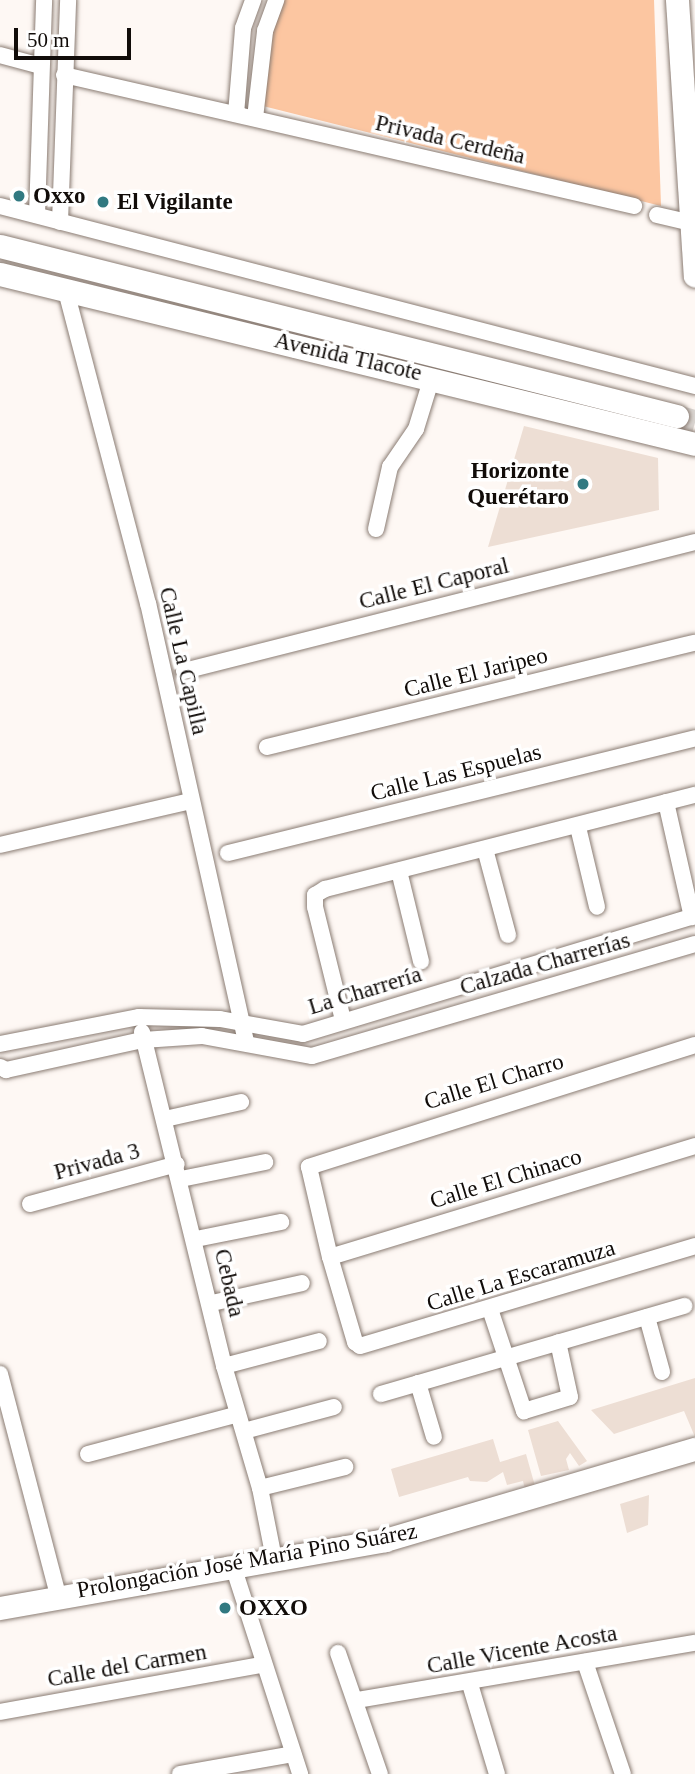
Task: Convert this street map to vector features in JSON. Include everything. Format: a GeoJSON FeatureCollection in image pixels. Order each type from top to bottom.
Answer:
{"type":"FeatureCollection","features":[{"type":"Feature","properties":{"kind":"main road"},"geometry":{"type":"LineString","coordinates":[[677,0],[690,99],[695,275]]}},
{"type":"Feature","properties":{"kind":"main road","name":"Avenida Tlacote"},"geometry":{"type":"LineString","coordinates":[[0,246],[677,416]]}},
{"type":"Feature","properties":{"kind":"main road","name":"Avenida Tlacote"},"geometry":{"type":"LineString","coordinates":[[0,274],[432,377],[695,444]]}},
{"type":"Feature","properties":{"kind":"main road","name":"Prolongación José María Pino Suárez"},"geometry":{"type":"LineString","coordinates":[[0,1608],[58,1595],[385,1540],[695,1449]]}},
{"type":"Feature","properties":{"kind":"street"},"geometry":{"type":"LineString","coordinates":[[37,215],[44,0]]}},
{"type":"Feature","properties":{"kind":"street"},"geometry":{"type":"LineString","coordinates":[[60,222],[68,0]]}},
{"type":"Feature","properties":{"kind":"street"},"geometry":{"type":"LineString","coordinates":[[236,114],[243,28],[253,0]]}},
{"type":"Feature","properties":{"kind":"street"},"geometry":{"type":"LineString","coordinates":[[256,118],[265,31],[276,0]]}},
{"type":"Feature","properties":{"kind":"street"},"geometry":{"type":"LineString","coordinates":[[0,55],[41,66]]}},
{"type":"Feature","properties":{"kind":"street","name":"Privada Cerdeña"},"geometry":{"type":"LineString","coordinates":[[64,75],[634,206]]}},
{"type":"Feature","properties":{"kind":"street"},"geometry":{"type":"LineString","coordinates":[[0,206],[695,386]]}},
{"type":"Feature","properties":{"kind":"street"},"geometry":{"type":"LineString","coordinates":[[657,215],[692,212]]}},
{"type":"Feature","properties":{"kind":"street","name":"Calle La Capilla"},"geometry":{"type":"LineString","coordinates":[[66,291],[148,603],[191,801],[245,1023],[246,1043]]}},
{"type":"Feature","properties":{"kind":"street"},"geometry":{"type":"LineString","coordinates":[[376,529],[390,467],[416,429],[432,377]]}},
{"type":"Feature","properties":{"kind":"street","name":"Calle El Caporal"},"geometry":{"type":"LineString","coordinates":[[184,671],[695,542]]}},
{"type":"Feature","properties":{"kind":"street","name":"Calle El Jaripeo"},"geometry":{"type":"LineString","coordinates":[[267,747],[695,643]]}},
{"type":"Feature","properties":{"kind":"street","name":"Calle Las Espuelas"},"geometry":{"type":"LineString","coordinates":[[228,853],[695,738]]}},
{"type":"Feature","properties":{"kind":"street"},"geometry":{"type":"LineString","coordinates":[[343,1020],[315,895],[325,889],[578,827],[695,795]]}},
{"type":"Feature","properties":{"kind":"street"},"geometry":{"type":"LineString","coordinates":[[0,845],[191,801]]}},
{"type":"Feature","properties":{"kind":"street"},"geometry":{"type":"LineString","coordinates":[[666,802],[693,917]]}},
{"type":"Feature","properties":{"kind":"street"},"geometry":{"type":"LineString","coordinates":[[578,827],[597,907]]}},
{"type":"Feature","properties":{"kind":"street"},"geometry":{"type":"LineString","coordinates":[[485,849],[508,934]]}},
{"type":"Feature","properties":{"kind":"street"},"geometry":{"type":"LineString","coordinates":[[398,872],[421,961]]}},
{"type":"Feature","properties":{"kind":"street","name":"La Charrería"},"geometry":{"type":"LineString","coordinates":[[0,1044],[139,1017],[245,1023],[293,1035],[693,917]]}},
{"type":"Feature","properties":{"kind":"street","name":"Calzada Charrerías"},"geometry":{"type":"LineString","coordinates":[[144,1040],[202,1036],[312,1056],[695,944]]}},
{"type":"Feature","properties":{"kind":"street","name":"Cebada"},"geometry":{"type":"LineString","coordinates":[[139,1017],[212,1303],[224,1366],[260,1488],[274,1559]]}},
{"type":"Feature","properties":{"kind":"street"},"geometry":{"type":"LineString","coordinates":[[0,1067],[30,1066],[144,1040]]}},
{"type":"Feature","properties":{"kind":"street","name":"Calle El Charro"},"geometry":{"type":"LineString","coordinates":[[330,1257],[309,1167],[695,1045]]}},
{"type":"Feature","properties":{"kind":"street"},"geometry":{"type":"LineString","coordinates":[[165,1119],[241,1102]]}},
{"type":"Feature","properties":{"kind":"street","name":"Calle El Chinaco"},"geometry":{"type":"LineString","coordinates":[[330,1257],[695,1146]]}},
{"type":"Feature","properties":{"kind":"street","name":"Privada 3"},"geometry":{"type":"LineString","coordinates":[[30,1204],[179,1172],[265,1161]]}},
{"type":"Feature","properties":{"kind":"street"},"geometry":{"type":"LineString","coordinates":[[196,1239],[281,1222]]}},
{"type":"Feature","properties":{"kind":"street","name":"Calle La Escaramuza"},"geometry":{"type":"LineString","coordinates":[[330,1257],[355,1342],[360,1346],[695,1246]]}},
{"type":"Feature","properties":{"kind":"street"},"geometry":{"type":"LineString","coordinates":[[212,1303],[302,1283]]}},
{"type":"Feature","properties":{"kind":"street"},"geometry":{"type":"LineString","coordinates":[[381,1394],[684,1306]]}},
{"type":"Feature","properties":{"kind":"street"},"geometry":{"type":"LineString","coordinates":[[491,1308],[523,1411],[567,1402],[571,1392],[558,1342]]}},
{"type":"Feature","properties":{"kind":"street"},"geometry":{"type":"LineString","coordinates":[[647,1317],[662,1372]]}},
{"type":"Feature","properties":{"kind":"street"},"geometry":{"type":"LineString","coordinates":[[224,1366],[318,1341]]}},
{"type":"Feature","properties":{"kind":"street"},"geometry":{"type":"LineString","coordinates":[[418,1383],[433,1437]]}},
{"type":"Feature","properties":{"kind":"street"},"geometry":{"type":"LineString","coordinates":[[1,1385],[58,1595]]}},
{"type":"Feature","properties":{"kind":"street"},"geometry":{"type":"LineString","coordinates":[[244,1431],[334,1407]]}},
{"type":"Feature","properties":{"kind":"street"},"geometry":{"type":"LineString","coordinates":[[88,1454],[238,1414]]}},
{"type":"Feature","properties":{"kind":"street"},"geometry":{"type":"LineString","coordinates":[[260,1488],[345,1467]]}},
{"type":"Feature","properties":{"kind":"street"},"geometry":{"type":"LineString","coordinates":[[233,1566],[262,1665],[300,1774]]}},
{"type":"Feature","properties":{"kind":"street","name":"Calle Vicente Acosta"},"geometry":{"type":"LineString","coordinates":[[357,1700],[470,1684],[695,1643]]}},
{"type":"Feature","properties":{"kind":"street"},"geometry":{"type":"LineString","coordinates":[[338,1653],[357,1700],[380,1774]]}},
{"type":"Feature","properties":{"kind":"street"},"geometry":{"type":"LineString","coordinates":[[585,1662],[623,1774]]}},
{"type":"Feature","properties":{"kind":"street","name":"Calle del Carmen"},"geometry":{"type":"LineString","coordinates":[[0,1712],[262,1665]]}},
{"type":"Feature","properties":{"kind":"street"},"geometry":{"type":"LineString","coordinates":[[470,1684],[497,1774]]}},
{"type":"Feature","properties":{"kind":"street"},"geometry":{"type":"LineString","coordinates":[[180,1774],[293,1754]]}},
{"type":"Feature","properties":{"kind":"shaded area"},"geometry":{"type":"Polygon","coordinates":[[[282,0],[654,0],[661,206],[263,106],[272,27],[282,0]]]}},
{"type":"Feature","properties":{"kind":"building","name":"Horizonte Querétaro"},"geometry":{"type":"Polygon","coordinates":[[[524,426],[658,458],[659,510],[488,547],[524,426]]]}},
{"type":"Feature","properties":{"kind":"building"},"geometry":{"type":"Polygon","coordinates":[[[695,1378],[695,1437],[684,1411],[614,1434],[591,1410],[695,1378]]]}},
{"type":"Feature","properties":{"kind":"building"},"geometry":{"type":"Polygon","coordinates":[[[558,1421],[587,1461],[579,1466],[570,1453],[566,1459],[569,1470],[541,1476],[528,1430],[558,1421]]]}},
{"type":"Feature","properties":{"kind":"building"},"geometry":{"type":"Polygon","coordinates":[[[493,1439],[500,1462],[526,1454],[535,1486],[525,1489],[523,1481],[507,1485],[503,1472],[487,1482],[470,1481],[468,1477],[399,1497],[391,1469],[493,1439]]]}},
{"type":"Feature","properties":{"kind":"building"},"geometry":{"type":"Polygon","coordinates":[[[649,1495],[648,1525],[627,1533],[620,1504],[649,1495]]]}},
{"type":"Feature","properties":{"kind":"tunnel"},"geometry":{"type":"LineString","coordinates":[[677,416],[695,421]]}},
{"type":"Feature","properties":{"kind":"place","name":"Oxxo"},"geometry":{"type":"Point","coordinates":[19,196]}},
{"type":"Feature","properties":{"kind":"place","name":"El Vigilante"},"geometry":{"type":"Point","coordinates":[103,202]}},
{"type":"Feature","properties":{"kind":"place","name":"Horizonte Querétaro"},"geometry":{"type":"Point","coordinates":[583,484]}},
{"type":"Feature","properties":{"kind":"place","name":"OXXO"},"geometry":{"type":"Point","coordinates":[225,1608]}}]}
